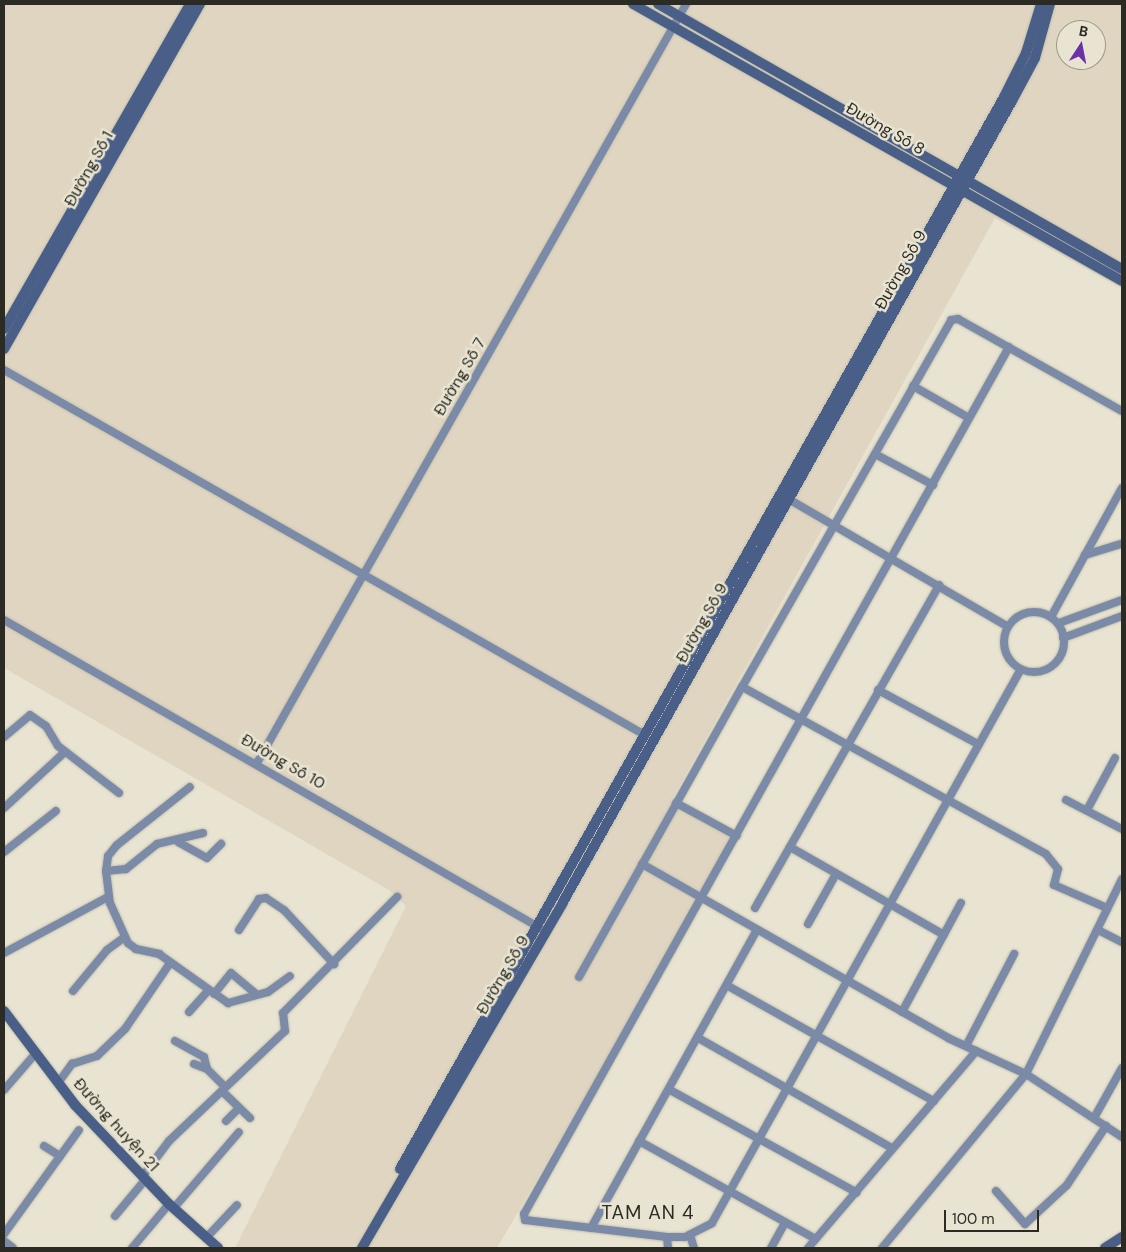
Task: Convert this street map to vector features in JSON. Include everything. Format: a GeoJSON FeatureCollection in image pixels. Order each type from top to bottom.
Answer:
{"type":"FeatureCollection","features":[{"type":"Feature","properties":{"kind":"street","name":"Đường Số 1"},"geometry":{"type":"LineString","coordinates":[[4,329],[190,4]]}},
{"type":"Feature","properties":{"kind":"street","name":"Đường Số 1"},"geometry":{"type":"LineString","coordinates":[[4,349],[200,4]]}},
{"type":"Feature","properties":{"kind":"street","name":"Đường Số 8"},"geometry":{"type":"LineString","coordinates":[[633,4],[1122,281]]}},
{"type":"Feature","properties":{"kind":"street","name":"Đường Số 8"},"geometry":{"type":"LineString","coordinates":[[658,4],[1122,269]]}},
{"type":"Feature","properties":{"kind":"street","name":"Đường Số 7"},"geometry":{"type":"LineString","coordinates":[[257,763],[365,577],[675,27],[686,4]]}},
{"type":"Feature","properties":{"kind":"street","name":"Đường Số 9"},"geometry":{"type":"LineString","coordinates":[[362,1248],[959,188],[1026,53],[1041,4]]}},
{"type":"Feature","properties":{"kind":"street","name":"Đường Số 9"},"geometry":{"type":"LineString","coordinates":[[963,178],[1035,58],[1050,4]]}},
{"type":"Feature","properties":{"kind":"street"},"geometry":{"type":"LineString","coordinates":[[579,977],[951,320],[958,319],[1122,411]]}},
{"type":"Feature","properties":{"kind":"street"},"geometry":{"type":"LineString","coordinates":[[1009,347],[524,1214],[528,1223],[667,1237],[690,1235],[712,1223],[728,1190],[845,980],[890,905],[1021,668]]}},
{"type":"Feature","properties":{"kind":"street"},"geometry":{"type":"LineString","coordinates":[[4,370],[645,735]]}},
{"type":"Feature","properties":{"kind":"street"},"geometry":{"type":"LineString","coordinates":[[913,386],[969,418]]}},
{"type":"Feature","properties":{"kind":"street"},"geometry":{"type":"LineString","coordinates":[[875,454],[933,485]]}},
{"type":"Feature","properties":{"kind":"street"},"geometry":{"type":"LineString","coordinates":[[1051,617],[1122,488]]}},
{"type":"Feature","properties":{"kind":"street","name":"Đường Số 9"},"geometry":{"type":"LineString","coordinates":[[355,1248],[542,929],[645,735],[785,497]]}},
{"type":"Feature","properties":{"kind":"street"},"geometry":{"type":"LineString","coordinates":[[785,497],[939,585],[1008,627]]}},
{"type":"Feature","properties":{"kind":"street"},"geometry":{"type":"LineString","coordinates":[[1085,555],[1122,544]]}},
{"type":"Feature","properties":{"kind":"street"},"geometry":{"type":"LineString","coordinates":[[755,908],[939,585]]}},
{"type":"Feature","properties":{"kind":"street"},"geometry":{"type":"LineString","coordinates":[[1059,623],[1122,600]]}},
{"type":"Feature","properties":{"kind":"street"},"geometry":{"type":"LineString","coordinates":[[1025,614],[1051,617],[1059,623],[1064,638],[1062,655],[1051,667],[1036,672],[1021,668],[1006,653],[1008,627],[1025,614]]}},
{"type":"Feature","properties":{"kind":"street"},"geometry":{"type":"LineString","coordinates":[[1064,638],[1122,616]]}},
{"type":"Feature","properties":{"kind":"street","name":"Đường Số 10"},"geometry":{"type":"LineString","coordinates":[[4,620],[257,763],[542,929]]}},
{"type":"Feature","properties":{"kind":"street"},"geometry":{"type":"LineString","coordinates":[[742,687],[946,802],[1046,854],[1058,869],[1054,885],[1107,908]]}},
{"type":"Feature","properties":{"kind":"street"},"geometry":{"type":"LineString","coordinates":[[878,690],[978,744]]}},
{"type":"Feature","properties":{"kind":"street"},"geometry":{"type":"LineString","coordinates":[[4,737],[30,715],[46,726],[65,752],[119,793]]}},
{"type":"Feature","properties":{"kind":"street"},"geometry":{"type":"LineString","coordinates":[[4,808],[65,752]]}},
{"type":"Feature","properties":{"kind":"street"},"geometry":{"type":"LineString","coordinates":[[1087,810],[1114,758]]}},
{"type":"Feature","properties":{"kind":"street"},"geometry":{"type":"LineString","coordinates":[[190,787],[117,845],[108,856],[106,871],[108,896],[125,937],[136,950],[154,952],[211,992],[236,1003],[255,993],[274,989],[290,976]]}},
{"type":"Feature","properties":{"kind":"street"},"geometry":{"type":"LineString","coordinates":[[1066,800],[1122,829]]}},
{"type":"Feature","properties":{"kind":"street"},"geometry":{"type":"LineString","coordinates":[[676,803],[736,836]]}},
{"type":"Feature","properties":{"kind":"street"},"geometry":{"type":"LineString","coordinates":[[4,852],[56,811]]}},
{"type":"Feature","properties":{"kind":"street"},"geometry":{"type":"LineString","coordinates":[[106,871],[122,871],[157,844],[178,842],[203,833]]}},
{"type":"Feature","properties":{"kind":"street"},"geometry":{"type":"LineString","coordinates":[[178,842],[207,858],[221,844]]}},
{"type":"Feature","properties":{"kind":"street"},"geometry":{"type":"LineString","coordinates":[[790,847],[944,935]]}},
{"type":"Feature","properties":{"kind":"street"},"geometry":{"type":"LineString","coordinates":[[642,864],[902,1012],[966,1046],[1026,1074],[1122,1137]]}},
{"type":"Feature","properties":{"kind":"street"},"geometry":{"type":"LineString","coordinates":[[808,924],[836,874]]}},
{"type":"Feature","properties":{"kind":"street"},"geometry":{"type":"LineString","coordinates":[[882,1248],[1026,1074],[1122,879]]}},
{"type":"Feature","properties":{"kind":"street"},"geometry":{"type":"LineString","coordinates":[[4,953],[108,896]]}},
{"type":"Feature","properties":{"kind":"street"},"geometry":{"type":"LineString","coordinates":[[115,1216],[144,1179],[169,1141],[285,1031],[283,1013],[334,964],[397,897]]}},
{"type":"Feature","properties":{"kind":"street"},"geometry":{"type":"LineString","coordinates":[[239,930],[259,899],[266,898],[284,910],[334,964]]}},
{"type":"Feature","properties":{"kind":"street"},"geometry":{"type":"LineString","coordinates":[[902,1012],[961,903]]}},
{"type":"Feature","properties":{"kind":"street"},"geometry":{"type":"LineString","coordinates":[[590,1228],[700,1039],[757,930]]}},
{"type":"Feature","properties":{"kind":"street"},"geometry":{"type":"LineString","coordinates":[[1098,930],[1122,942]]}},
{"type":"Feature","properties":{"kind":"street"},"geometry":{"type":"LineString","coordinates":[[73,991],[107,950],[125,937]]}},
{"type":"Feature","properties":{"kind":"street"},"geometry":{"type":"LineString","coordinates":[[966,1046],[1014,954]]}},
{"type":"Feature","properties":{"kind":"street"},"geometry":{"type":"LineString","coordinates":[[58,1083],[72,1064],[97,1056],[125,1029],[170,963]]}},
{"type":"Feature","properties":{"kind":"street"},"geometry":{"type":"LineString","coordinates":[[188,1012],[231,973],[255,993]]}},
{"type":"Feature","properties":{"kind":"street"},"geometry":{"type":"LineString","coordinates":[[728,986],[816,1032],[934,1101]]}},
{"type":"Feature","properties":{"kind":"street","name":"Đường huyện 21"},"geometry":{"type":"LineString","coordinates":[[4,1012],[58,1083],[144,1179],[211,1244]]}},
{"type":"Feature","properties":{"kind":"street"},"geometry":{"type":"LineString","coordinates":[[700,1039],[787,1085],[892,1148]]}},
{"type":"Feature","properties":{"kind":"street"},"geometry":{"type":"LineString","coordinates":[[176,1041],[204,1057],[207,1069],[239,1108],[250,1118]]}},
{"type":"Feature","properties":{"kind":"street"},"geometry":{"type":"LineString","coordinates":[[808,1248],[976,1051]]}},
{"type":"Feature","properties":{"kind":"street"},"geometry":{"type":"LineString","coordinates":[[4,1090],[36,1053]]}},
{"type":"Feature","properties":{"kind":"street"},"geometry":{"type":"LineString","coordinates":[[194,1064],[207,1069]]}},
{"type":"Feature","properties":{"kind":"street"},"geometry":{"type":"LineString","coordinates":[[1094,1118],[1122,1068]]}},
{"type":"Feature","properties":{"kind":"street"},"geometry":{"type":"LineString","coordinates":[[670,1090],[856,1193]]}},
{"type":"Feature","properties":{"kind":"street"},"geometry":{"type":"LineString","coordinates":[[226,1121],[239,1108]]}},
{"type":"Feature","properties":{"kind":"street"},"geometry":{"type":"LineString","coordinates":[[996,1191],[1025,1224],[1066,1185],[1106,1126]]}},
{"type":"Feature","properties":{"kind":"street"},"geometry":{"type":"LineString","coordinates":[[4,1234],[79,1130]]}},
{"type":"Feature","properties":{"kind":"street"},"geometry":{"type":"LineString","coordinates":[[132,1248],[239,1132]]}},
{"type":"Feature","properties":{"kind":"street"},"geometry":{"type":"LineString","coordinates":[[639,1141],[816,1239]]}},
{"type":"Feature","properties":{"kind":"street"},"geometry":{"type":"LineString","coordinates":[[44,1146],[60,1156]]}},
{"type":"Feature","properties":{"kind":"street"},"geometry":{"type":"LineString","coordinates":[[211,1244],[236,1205]]}},
{"type":"Feature","properties":{"kind":"street"},"geometry":{"type":"LineString","coordinates":[[771,1248],[785,1223]]}},
{"type":"Feature","properties":{"kind":"street"},"geometry":{"type":"LineString","coordinates":[[690,1235],[694,1248]]}},
{"type":"Feature","properties":{"kind":"street"},"geometry":{"type":"LineString","coordinates":[[667,1237],[668,1248]]}},
{"type":"Feature","properties":{"kind":"street"},"geometry":{"type":"LineString","coordinates":[[1105,1248],[1122,1237]]}},
{"type":"Feature","properties":{"kind":"street"},"geometry":{"type":"LineString","coordinates":[[4,1241],[13,1248]]}},
{"type":"Feature","properties":{"kind":"shaded area"},"geometry":{"type":"Polygon","coordinates":[[[4,4],[1122,4],[1122,288],[995,218],[671,801],[734,838],[497,1248],[235,1248],[406,906],[389,890],[4,668],[4,4]]]}},
{"type":"Feature","properties":{"kind":"district","name":"TAM AN 4"},"geometry":{"type":"Point","coordinates":[648,1213]}}]}
